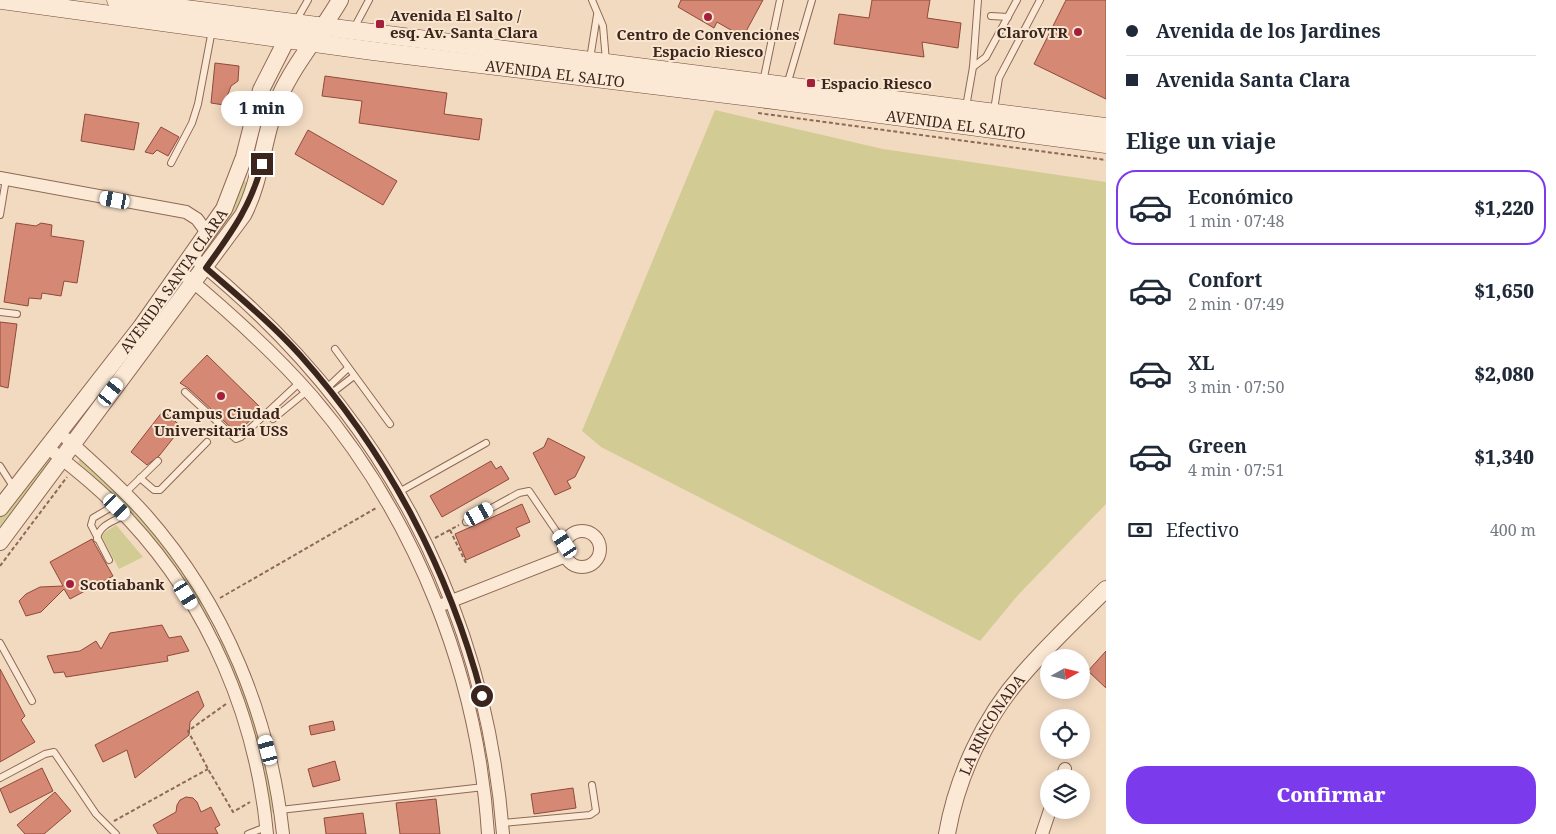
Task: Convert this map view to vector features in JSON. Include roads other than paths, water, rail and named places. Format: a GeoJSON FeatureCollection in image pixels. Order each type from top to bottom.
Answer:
{"type":"FeatureCollection","features":[{"type":"Feature","properties":{"kind":"main road","name":"AVENIDA EL SALTO"},"geometry":{"type":"LineString","coordinates":[[2,0],[70,11],[212,28],[291,31],[324,28],[352,31],[598,62],[762,91]]}},
{"type":"Feature","properties":{"kind":"main road","name":"AVENIDA EL SALTO"},"geometry":{"type":"LineString","coordinates":[[116,0],[143,2],[291,31],[312,43],[762,91],[992,120],[1106,127]]}},
{"type":"Feature","properties":{"kind":"main road","name":"AVENIDA EL SALTO"},"geometry":{"type":"LineString","coordinates":[[992,120],[1106,144]]}},
{"type":"Feature","properties":{"kind":"street","name":"AVENIDA SANTA CLARA"},"geometry":{"type":"LineString","coordinates":[[0,542],[206,268],[248,205],[262,164],[274,109],[288,80],[324,28],[340,0]]}},
{"type":"Feature","properties":{"kind":"street","name":"AVENIDA SANTA CLARA"},"geometry":{"type":"LineString","coordinates":[[0,508],[141,326],[224,209],[244,157],[257,102],[291,31]]}},
{"type":"Feature","properties":{"kind":"street"},"geometry":{"type":"LineString","coordinates":[[3,179],[186,212],[197,219],[208,234]]}},
{"type":"Feature","properties":{"kind":"street"},"geometry":{"type":"LineString","coordinates":[[192,256],[280,335],[330,391],[358,428],[399,492],[426,543],[452,601],[486,709],[503,828]]}},
{"type":"Feature","properties":{"kind":"street"},"geometry":{"type":"LineString","coordinates":[[180,271],[252,334],[306,390],[358,457],[384,498],[411,548],[437,606],[466,696],[477,740],[488,834]]}},
{"type":"Feature","properties":{"kind":"street"},"geometry":{"type":"LineString","coordinates":[[306,390],[322,393],[330,391]]}},
{"type":"Feature","properties":{"kind":"street"},"geometry":{"type":"LineString","coordinates":[[322,409],[330,391]]}},
{"type":"Feature","properties":{"kind":"street"},"geometry":{"type":"LineString","coordinates":[[58,432],[126,494],[174,550],[226,632],[248,685],[263,729],[283,834]]}},
{"type":"Feature","properties":{"kind":"street"},"geometry":{"type":"LineString","coordinates":[[47,447],[62,458],[125,515],[167,566],[204,624],[233,687],[250,740],[264,827]]}},
{"type":"Feature","properties":{"kind":"street"},"geometry":{"type":"LineString","coordinates":[[437,606],[565,550]]}},
{"type":"Feature","properties":{"kind":"street","name":"LA RINCONADA"},"geometry":{"type":"LineString","coordinates":[[946,834],[958,787],[989,722],[1021,675],[1106,589]]}},
{"type":"Feature","properties":{"kind":"street"},"geometry":{"type":"LineString","coordinates":[[204,624],[217,617]]}},
{"type":"Feature","properties":{"kind":"street"},"geometry":{"type":"LineString","coordinates":[[212,640],[226,632]]}},
{"type":"Feature","properties":{"kind":"street"},"geometry":{"type":"LineString","coordinates":[[486,811],[495,815],[501,808]]}},
{"type":"Feature","properties":{"kind":"street"},"geometry":{"type":"LineString","coordinates":[[264,827],[280,813]]}},
{"type":"Feature","properties":{"kind":"street"},"geometry":{"type":"LineString","coordinates":[[1042,834],[1047,819]]}},
{"type":"Feature","properties":{"kind":"lane"},"geometry":{"type":"LineString","coordinates":[[291,31],[308,0]]}},
{"type":"Feature","properties":{"kind":"lane"},"geometry":{"type":"LineString","coordinates":[[352,31],[369,0]]}},
{"type":"Feature","properties":{"kind":"lane"},"geometry":{"type":"LineString","coordinates":[[762,91],[780,0]]}},
{"type":"Feature","properties":{"kind":"lane"},"geometry":{"type":"LineString","coordinates":[[784,94],[812,0]]}},
{"type":"Feature","properties":{"kind":"lane"},"geometry":{"type":"LineString","coordinates":[[965,117],[973,67],[978,0]]}},
{"type":"Feature","properties":{"kind":"lane"},"geometry":{"type":"LineString","coordinates":[[973,67],[986,57],[1017,0]]}},
{"type":"Feature","properties":{"kind":"lane"},"geometry":{"type":"LineString","coordinates":[[992,120],[999,78],[1040,0]]}},
{"type":"Feature","properties":{"kind":"lane"},"geometry":{"type":"LineString","coordinates":[[595,4],[603,26],[598,62]]}},
{"type":"Feature","properties":{"kind":"lane"},"geometry":{"type":"LineString","coordinates":[[595,4],[598,62]]}},
{"type":"Feature","properties":{"kind":"lane"},"geometry":{"type":"LineString","coordinates":[[991,16],[1008,17]]}},
{"type":"Feature","properties":{"kind":"lane"},"geometry":{"type":"LineString","coordinates":[[170,163],[192,123],[198,104],[212,28]]}},
{"type":"Feature","properties":{"kind":"lane"},"geometry":{"type":"LineString","coordinates":[[0,215],[3,179]]}},
{"type":"Feature","properties":{"kind":"lane"},"geometry":{"type":"LineString","coordinates":[[0,312],[17,314]]}},
{"type":"Feature","properties":{"kind":"lane"},"geometry":{"type":"LineString","coordinates":[[335,349],[390,424]]}},
{"type":"Feature","properties":{"kind":"lane"},"geometry":{"type":"LineString","coordinates":[[330,391],[348,368]]}},
{"type":"Feature","properties":{"kind":"lane"},"geometry":{"type":"LineString","coordinates":[[330,391],[354,376]]}},
{"type":"Feature","properties":{"kind":"lane"},"geometry":{"type":"LineString","coordinates":[[185,392],[236,439],[306,390]]}},
{"type":"Feature","properties":{"kind":"lane"},"geometry":{"type":"LineString","coordinates":[[273,419],[306,390]]}},
{"type":"Feature","properties":{"kind":"lane"},"geometry":{"type":"LineString","coordinates":[[140,478],[154,490],[160,490],[206,442]]}},
{"type":"Feature","properties":{"kind":"lane"},"geometry":{"type":"LineString","coordinates":[[399,492],[486,443]]}},
{"type":"Feature","properties":{"kind":"lane"},"geometry":{"type":"LineString","coordinates":[[126,494],[158,461]]}},
{"type":"Feature","properties":{"kind":"lane"},"geometry":{"type":"LineString","coordinates":[[0,466],[15,489]]}},
{"type":"Feature","properties":{"kind":"lane"},"geometry":{"type":"LineString","coordinates":[[466,522],[519,493],[529,491],[565,550]]}},
{"type":"Feature","properties":{"kind":"lane"},"geometry":{"type":"LineString","coordinates":[[109,560],[91,529],[91,520],[115,505]]}},
{"type":"Feature","properties":{"kind":"lane"},"geometry":{"type":"LineString","coordinates":[[97,539],[98,532],[102,527],[125,515]]}},
{"type":"Feature","properties":{"kind":"lane"},"geometry":{"type":"LineString","coordinates":[[0,643],[32,701]]}},
{"type":"Feature","properties":{"kind":"lane"},"geometry":{"type":"LineString","coordinates":[[0,778],[45,754],[54,752],[96,814],[116,834]]}},
{"type":"Feature","properties":{"kind":"lane"},"geometry":{"type":"LineString","coordinates":[[503,828],[590,816],[596,811],[592,785]]}},
{"type":"Feature","properties":{"kind":"lane"},"geometry":{"type":"LineString","coordinates":[[280,813],[484,787]]}},
{"type":"Feature","properties":{"kind":"lane"},"geometry":{"type":"LineString","coordinates":[[248,834],[264,827]]}},
{"type":"Feature","properties":{"kind":"place","name":"Centro de Convenciones Espacio Riesco"},"geometry":{"type":"Point","coordinates":[708,17]}},
{"type":"Feature","properties":{"kind":"place","name":"Avenida El Salto / esq. Av. Santa Clara"},"geometry":{"type":"Point","coordinates":[380,24]}},
{"type":"Feature","properties":{"kind":"place","name":"ClaroVTR"},"geometry":{"type":"Point","coordinates":[1078,32]}},
{"type":"Feature","properties":{"kind":"place","name":"Espacio Riesco"},"geometry":{"type":"Point","coordinates":[811,83]}},
{"type":"Feature","properties":{"kind":"place","name":"Campus Ciudad Universitaria USS"},"geometry":{"type":"Point","coordinates":[221,396]}},
{"type":"Feature","properties":{"kind":"place","name":"Scotiabank"},"geometry":{"type":"Point","coordinates":[70,584]}}]}
